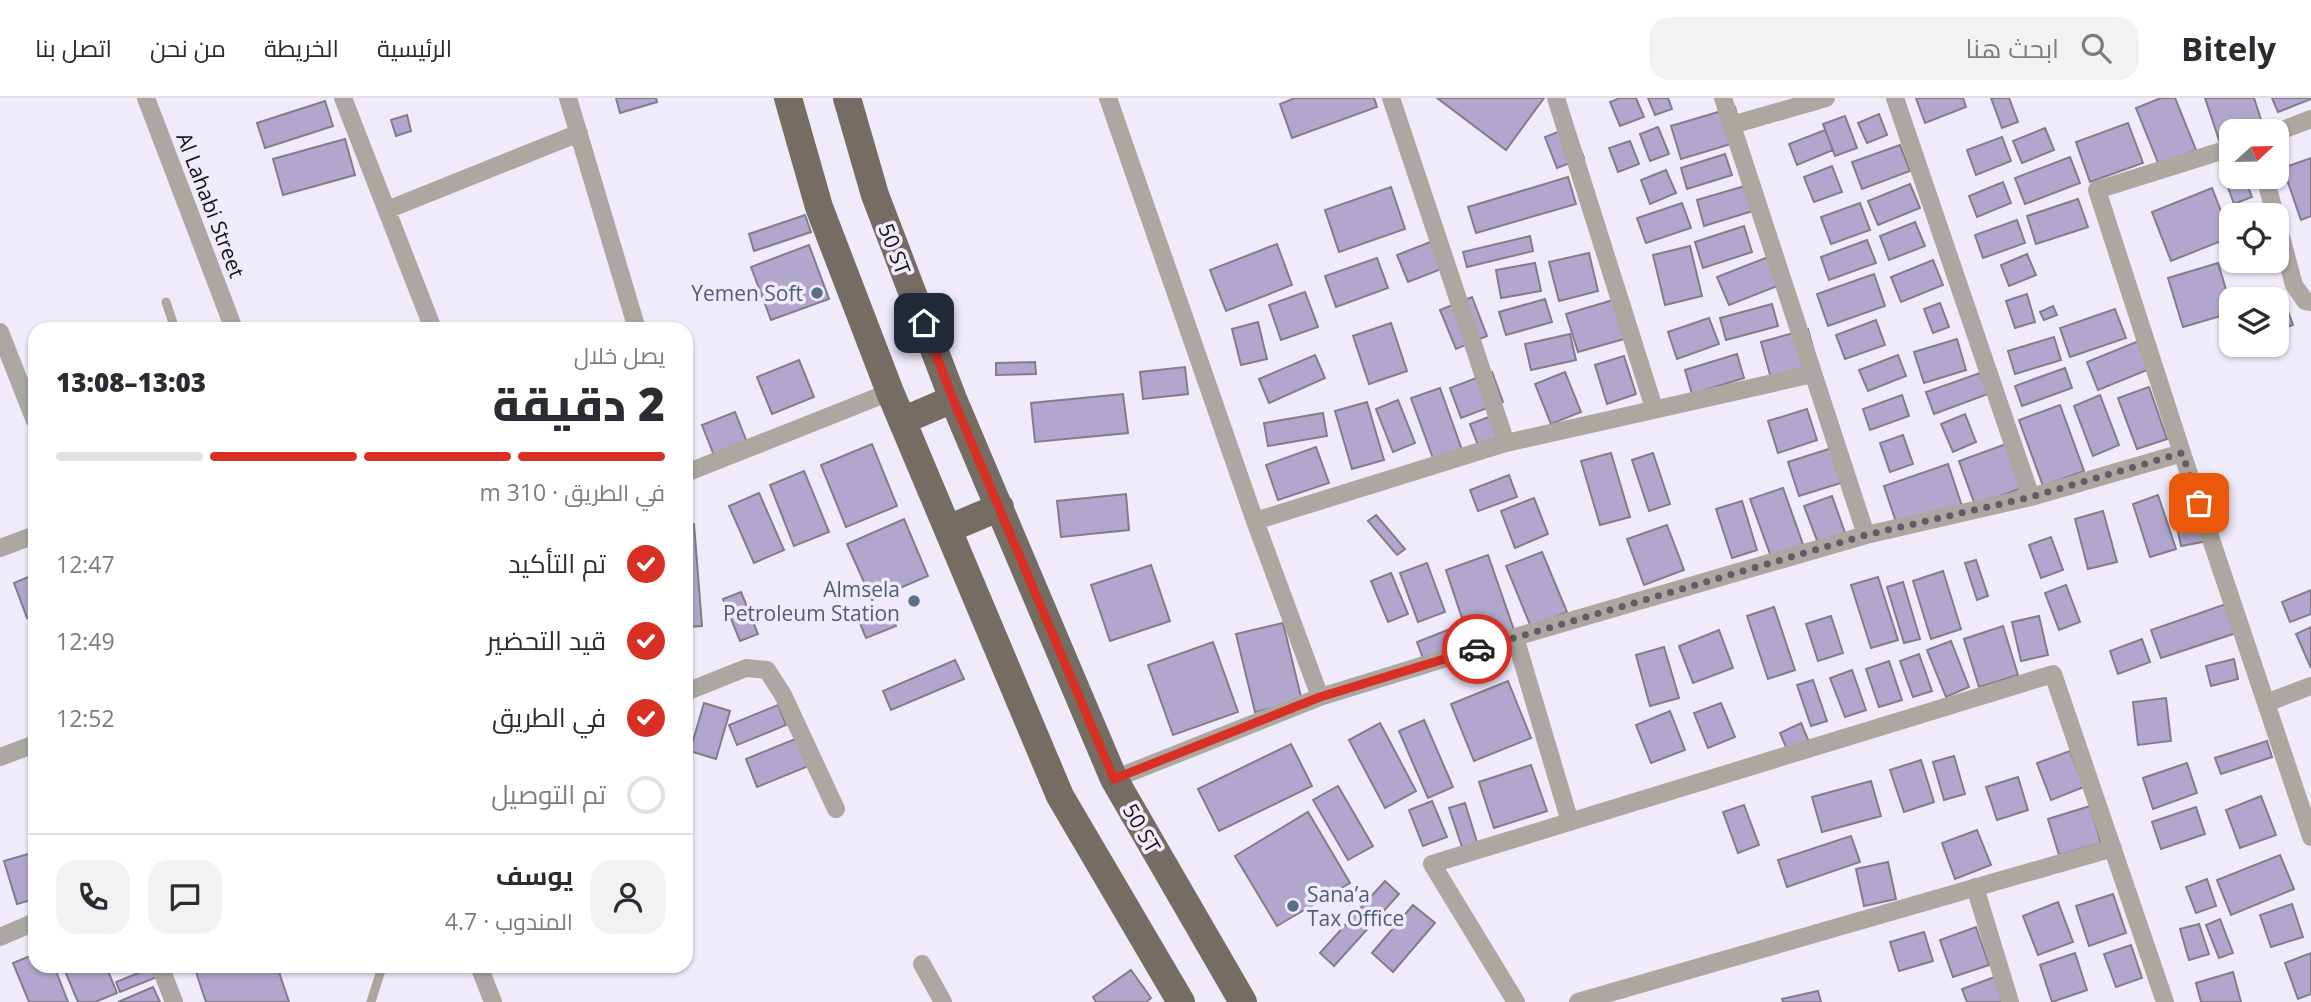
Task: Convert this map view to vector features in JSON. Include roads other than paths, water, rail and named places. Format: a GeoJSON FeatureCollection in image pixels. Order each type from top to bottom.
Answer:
{"type":"FeatureCollection","features":[{"type":"Feature","properties":{"kind":"main road"},"geometry":{"type":"LineString","coordinates":[[788,98],[819,207],[890,392],[1060,796],[1181,1002]]}},
{"type":"Feature","properties":{"kind":"main road","name":"50 ST"},"geometry":{"type":"LineString","coordinates":[[847,98],[875,195],[953,399],[1114,779],[1243,1002]]}},
{"type":"Feature","properties":{"kind":"main road"},"geometry":{"type":"LineString","coordinates":[[902,421],[953,399]]}},
{"type":"Feature","properties":{"kind":"main road"},"geometry":{"type":"LineString","coordinates":[[948,529],[1000,507]]}},
{"type":"Feature","properties":{"kind":"street","name":"Al Lahabi Street"},"geometry":{"type":"LineString","coordinates":[[146,98],[231,322]]}},
{"type":"Feature","properties":{"kind":"street"},"geometry":{"type":"LineString","coordinates":[[343,98],[430,322]]}},
{"type":"Feature","properties":{"kind":"street"},"geometry":{"type":"LineString","coordinates":[[568,98],[635,322]]}},
{"type":"Feature","properties":{"kind":"street"},"geometry":{"type":"LineString","coordinates":[[1108,98],[1255,521],[1320,697]]}},
{"type":"Feature","properties":{"kind":"street"},"geometry":{"type":"LineString","coordinates":[[1391,98],[1506,443]]}},
{"type":"Feature","properties":{"kind":"street"},"geometry":{"type":"LineString","coordinates":[[1556,98],[1654,408]]}},
{"type":"Feature","properties":{"kind":"street"},"geometry":{"type":"LineString","coordinates":[[1723,98],[1866,535]]}},
{"type":"Feature","properties":{"kind":"street"},"geometry":{"type":"LineString","coordinates":[[1732,125],[1826,98]]}},
{"type":"Feature","properties":{"kind":"street"},"geometry":{"type":"LineString","coordinates":[[1895,98],[2031,497]]}},
{"type":"Feature","properties":{"kind":"street"},"geometry":{"type":"LineString","coordinates":[[2289,127],[2311,118]]}},
{"type":"Feature","properties":{"kind":"street"},"geometry":{"type":"LineString","coordinates":[[387,210],[579,133]]}},
{"type":"Feature","properties":{"kind":"street"},"geometry":{"type":"LineString","coordinates":[[2219,152],[2097,190],[2311,837]]}},
{"type":"Feature","properties":{"kind":"street"},"geometry":{"type":"LineString","coordinates":[[2289,266],[2294,285],[2305,301],[2311,302]]}},
{"type":"Feature","properties":{"kind":"street"},"geometry":{"type":"LineString","coordinates":[[0,332],[28,403]]}},
{"type":"Feature","properties":{"kind":"street"},"geometry":{"type":"LineString","coordinates":[[1255,521],[1506,443],[1813,374]]}},
{"type":"Feature","properties":{"kind":"street"},"geometry":{"type":"LineString","coordinates":[[693,471],[890,392]]}},
{"type":"Feature","properties":{"kind":"street"},"geometry":{"type":"LineString","coordinates":[[1114,779],[1320,697],[1516,637],[1866,535],[2031,497],[2182,453]]}},
{"type":"Feature","properties":{"kind":"street"},"geometry":{"type":"LineString","coordinates":[[0,548],[28,538]]}},
{"type":"Feature","properties":{"kind":"street"},"geometry":{"type":"LineString","coordinates":[[1516,637],[1570,822]]}},
{"type":"Feature","properties":{"kind":"street"},"geometry":{"type":"LineString","coordinates":[[693,689],[746,668],[767,670],[783,695],[836,809]]}},
{"type":"Feature","properties":{"kind":"street"},"geometry":{"type":"LineString","coordinates":[[1516,1002],[1432,864],[2053,674],[2165,1002]]}},
{"type":"Feature","properties":{"kind":"street"},"geometry":{"type":"LineString","coordinates":[[2266,703],[2311,686]]}},
{"type":"Feature","properties":{"kind":"street"},"geometry":{"type":"LineString","coordinates":[[0,757],[28,747]]}},
{"type":"Feature","properties":{"kind":"street"},"geometry":{"type":"LineString","coordinates":[[1578,1002],[2113,848]]}},
{"type":"Feature","properties":{"kind":"street"},"geometry":{"type":"LineString","coordinates":[[1975,887],[2010,1002]]}},
{"type":"Feature","properties":{"kind":"street"},"geometry":{"type":"LineString","coordinates":[[0,937],[28,925]]}},
{"type":"Feature","properties":{"kind":"street"},"geometry":{"type":"LineString","coordinates":[[922,964],[943,1002]]}},
{"type":"Feature","properties":{"kind":"street"},"geometry":{"type":"LineString","coordinates":[[163,973],[174,1002]]}},
{"type":"Feature","properties":{"kind":"street"},"geometry":{"type":"LineString","coordinates":[[482,973],[493,1002]]}},
{"type":"Feature","properties":{"kind":"lane"},"geometry":{"type":"LineString","coordinates":[[166,302],[173,322]]}},
{"type":"Feature","properties":{"kind":"lane"},"geometry":{"type":"LineString","coordinates":[[371,1002],[380,973]]}},
{"type":"Feature","properties":{"kind":"place","name":"Yemen Soft"},"geometry":{"type":"Point","coordinates":[817,293]}},
{"type":"Feature","properties":{"kind":"place","name":"Almsela Petroleum Station"},"geometry":{"type":"Point","coordinates":[914,601]}},
{"type":"Feature","properties":{"kind":"place","name":"Sana’a Tax Office"},"geometry":{"type":"Point","coordinates":[1293,906]}}]}
